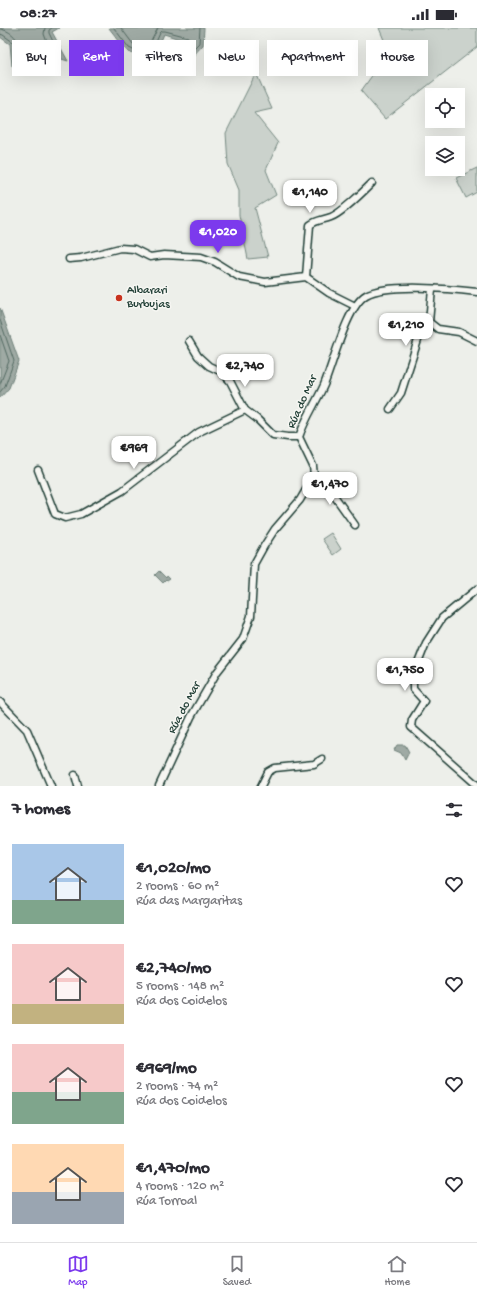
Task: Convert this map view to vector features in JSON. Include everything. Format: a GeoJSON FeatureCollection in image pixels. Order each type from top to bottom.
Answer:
{"type":"FeatureCollection","features":[{"type":"Feature","properties":{"kind":"street"},"geometry":{"type":"LineString","coordinates":[[306,278],[310,225],[316,221],[332,217],[372,183]]}},
{"type":"Feature","properties":{"kind":"street"},"geometry":{"type":"LineString","coordinates":[[69,260],[120,248],[134,249],[150,257],[164,255],[201,257],[215,262],[239,278],[265,282],[306,278],[329,293],[355,306]]}},
{"type":"Feature","properties":{"kind":"street","name":"Rúa do Mar"},"geometry":{"type":"LineString","coordinates":[[158,786],[191,717],[213,678],[243,639],[251,616],[254,564],[275,529],[300,500],[314,476],[313,466],[299,437],[302,426],[324,384],[346,324],[355,306],[362,298],[373,291],[394,288],[477,292]]}},
{"type":"Feature","properties":{"kind":"street"},"geometry":{"type":"LineString","coordinates":[[390,409],[401,393],[419,337],[429,322],[432,289]]}},
{"type":"Feature","properties":{"kind":"street"},"geometry":{"type":"LineString","coordinates":[[429,322],[438,329],[459,332],[477,341]]}},
{"type":"Feature","properties":{"kind":"street"},"geometry":{"type":"LineString","coordinates":[[189,341],[198,356],[209,366],[222,372],[230,381],[245,410],[257,419],[273,435],[299,437]]}},
{"type":"Feature","properties":{"kind":"street"},"geometry":{"type":"LineString","coordinates":[[38,470],[55,514],[65,518],[82,514],[122,491],[198,432],[245,410]]}},
{"type":"Feature","properties":{"kind":"street"},"geometry":{"type":"LineString","coordinates":[[314,476],[323,480],[355,525]]}},
{"type":"Feature","properties":{"kind":"street"},"geometry":{"type":"LineString","coordinates":[[477,590],[442,618],[426,643],[413,676],[413,689],[424,701],[412,720],[411,727],[477,785]]}},
{"type":"Feature","properties":{"kind":"street"},"geometry":{"type":"LineString","coordinates":[[0,702],[27,730],[51,786]]}},
{"type":"Feature","properties":{"kind":"street"},"geometry":{"type":"LineString","coordinates":[[261,786],[270,770],[274,768],[314,764],[322,759]]}},
{"type":"Feature","properties":{"kind":"street"},"geometry":{"type":"LineString","coordinates":[[75,775],[78,786]]}},
{"type":"Feature","properties":{"kind":"shaded area"},"geometry":{"type":"Polygon","coordinates":[[[379,28],[477,28],[477,47],[385,119],[361,91],[372,76],[428,76],[428,40],[384,40],[379,28]]]}},
{"type":"Feature","properties":{"kind":"shaded area"},"geometry":{"type":"Polygon","coordinates":[[[254,76],[257,76],[272,109],[254,113],[278,143],[266,170],[276,195],[255,208],[268,257],[248,259],[239,215],[239,190],[228,164],[226,133],[254,76]]]}},
{"type":"Feature","properties":{"kind":"shaded area"},"geometry":{"type":"Polygon","coordinates":[[[477,168],[477,192],[466,198],[456,178],[465,176],[465,174],[477,168]]]}},
{"type":"Feature","properties":{"kind":"shaded area"},"geometry":{"type":"Polygon","coordinates":[[[331,533],[341,549],[333,555],[322,539],[331,533]]]}},
{"type":"Feature","properties":{"kind":"water"},"geometry":{"type":"Polygon","coordinates":[[[0,28],[59,28],[52,32],[56,40],[12,40],[12,66],[10,44],[0,37],[0,28]]]}},
{"type":"Feature","properties":{"kind":"water"},"geometry":{"type":"Polygon","coordinates":[[[109,28],[204,28],[203,45],[196,53],[196,40],[183,40],[164,34],[161,40],[132,40],[132,54],[124,47],[124,40],[118,40],[109,28]]]}},
{"type":"Feature","properties":{"kind":"water"},"geometry":{"type":"Polygon","coordinates":[[[61,48],[68,61],[61,59],[61,48]]]}},
{"type":"Feature","properties":{"kind":"water"},"geometry":{"type":"Polygon","coordinates":[[[0,308],[19,361],[9,388],[0,398],[0,308]]]}},
{"type":"Feature","properties":{"kind":"water"},"geometry":{"type":"Polygon","coordinates":[[[159,571],[166,578],[167,576],[170,579],[163,583],[155,575],[159,571]]]}},
{"type":"Feature","properties":{"kind":"water"},"geometry":{"type":"Polygon","coordinates":[[[397,745],[405,745],[409,752],[405,760],[401,753],[394,750],[397,745]]]}},
{"type":"Feature","properties":{"kind":"place","name":"Albarari Burbujas"},"geometry":{"type":"Point","coordinates":[119,298]}}]}
